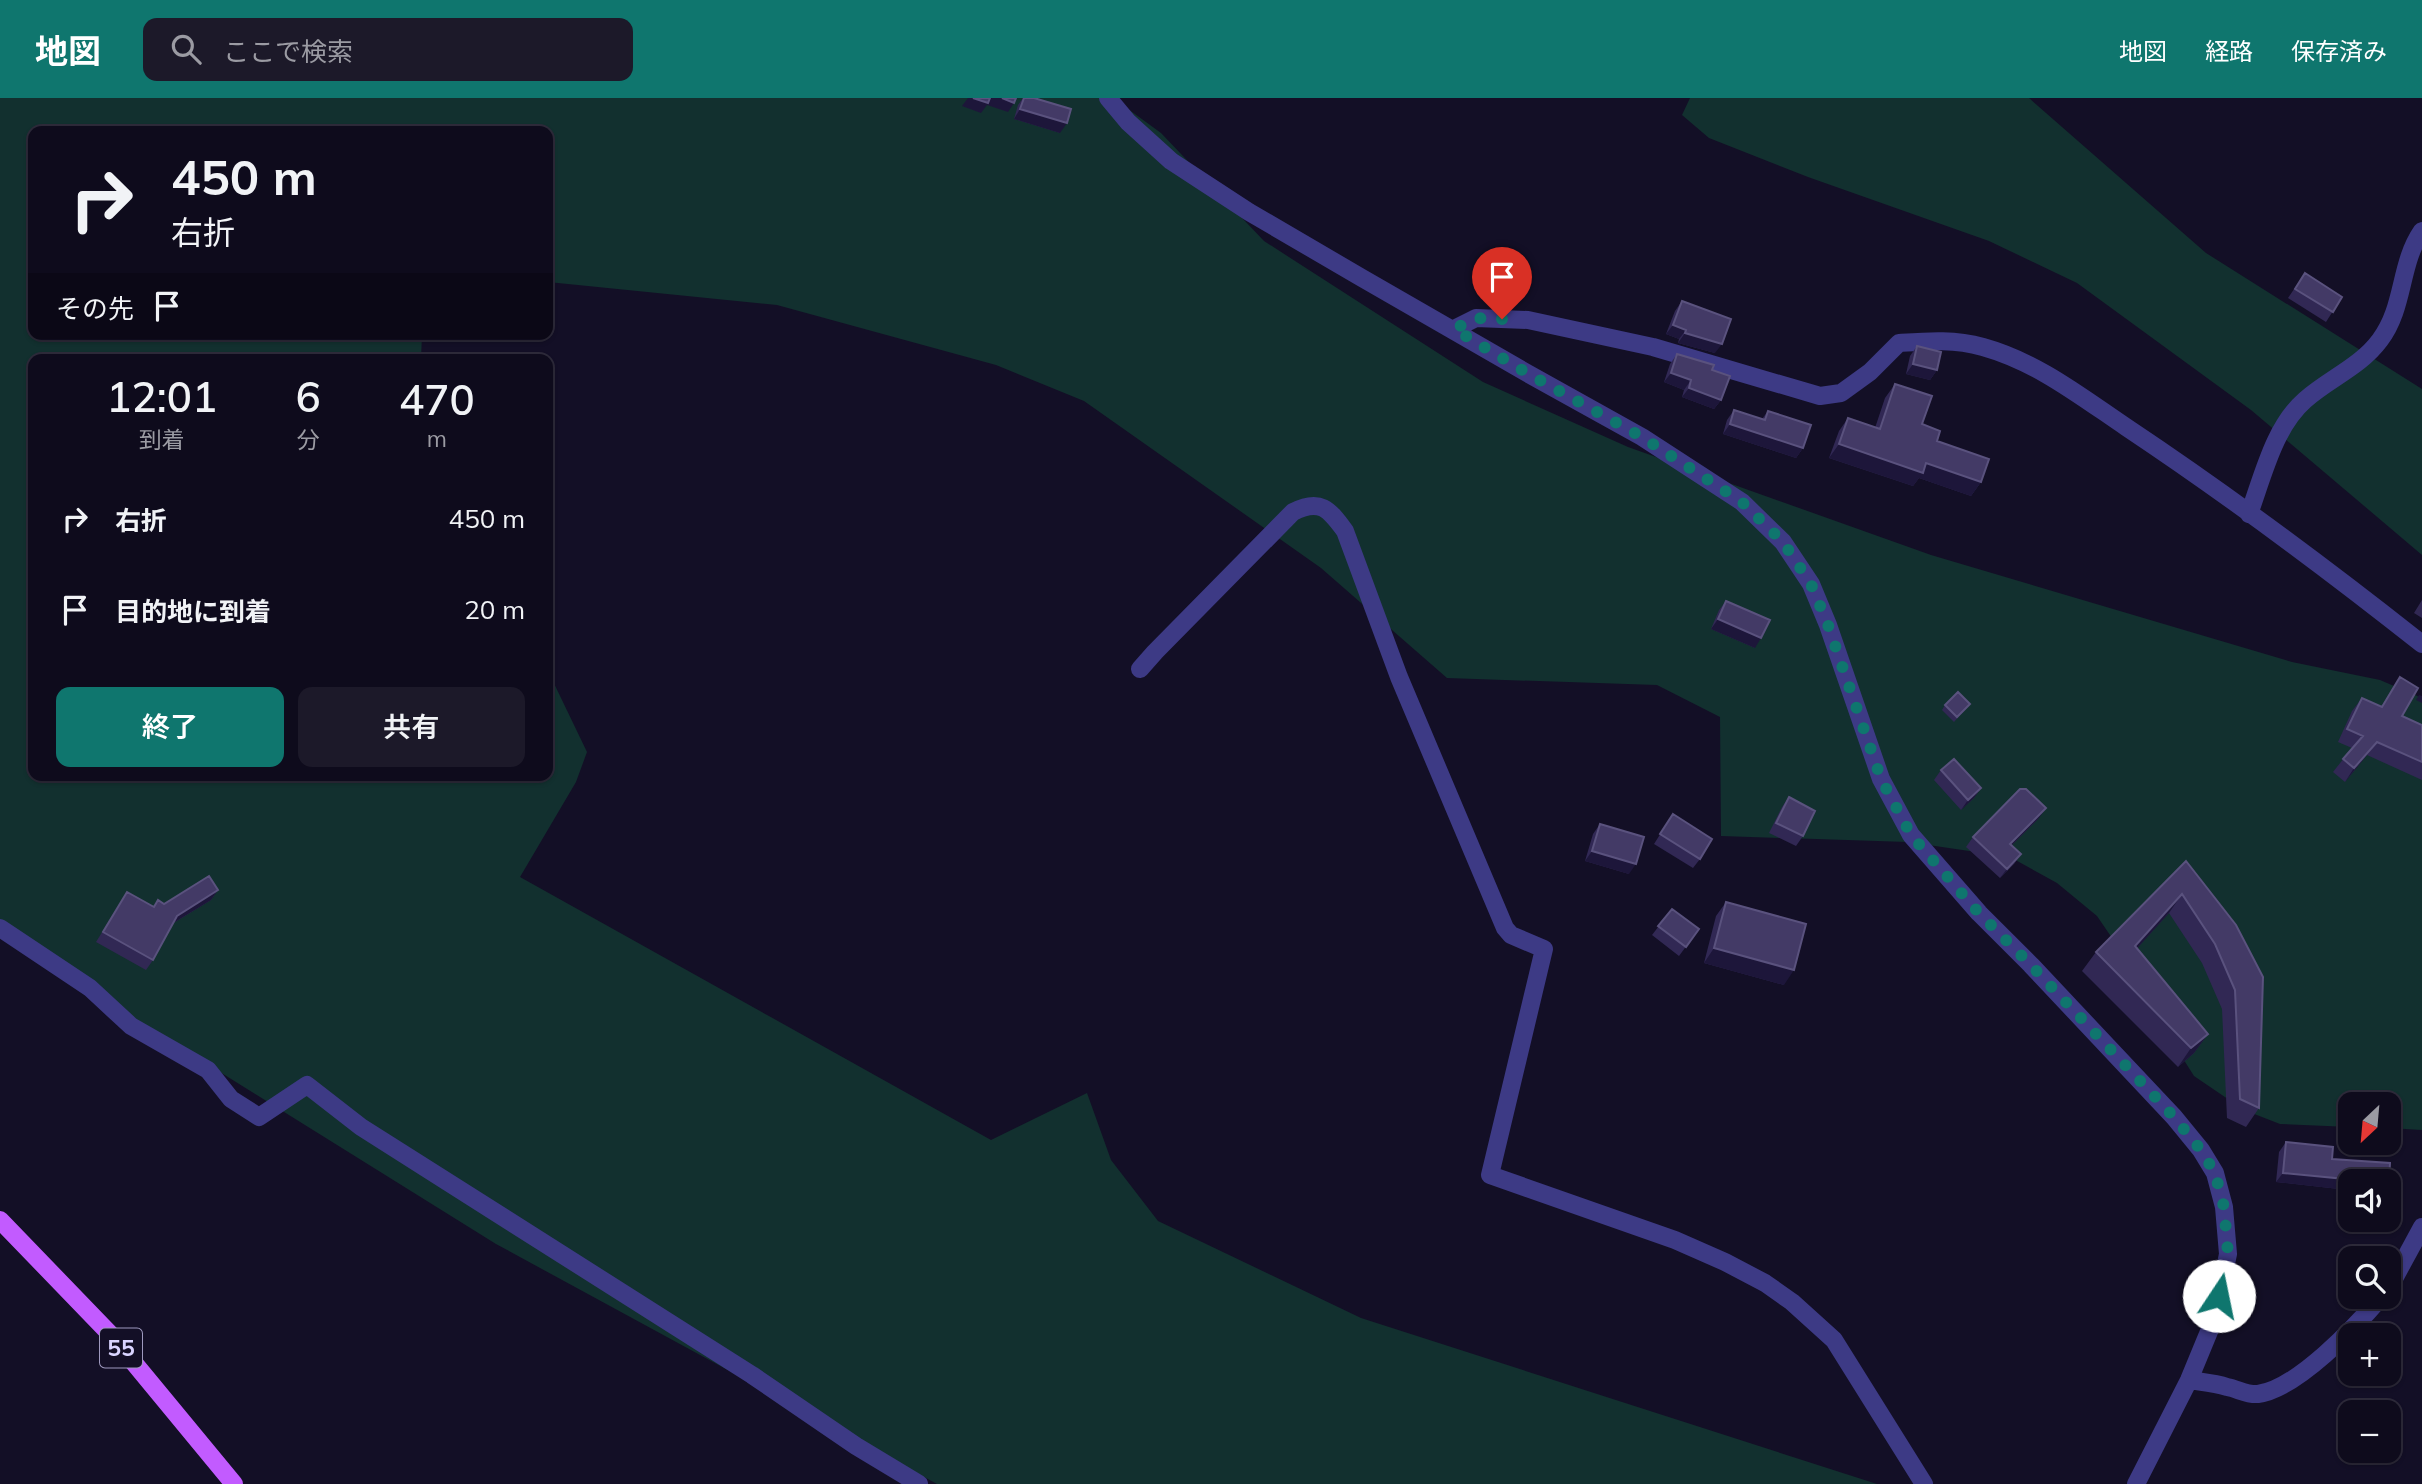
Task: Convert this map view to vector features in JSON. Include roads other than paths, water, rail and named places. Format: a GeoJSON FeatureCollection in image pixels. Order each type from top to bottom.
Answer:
{"type":"FeatureCollection","features":[{"type":"Feature","properties":{"kind":"main road","name":"55"},"geometry":{"type":"LineString","coordinates":[[0,1220],[111,1335],[234,1484]]}},
{"type":"Feature","properties":{"kind":"street"},"geometry":{"type":"LineString","coordinates":[[1108,98],[1128,122],[1171,161],[1261,218],[1642,437],[1742,502],[1783,542],[1811,584],[1828,625],[1881,779],[1911,835],[1979,913],[2174,1117],[2201,1150],[2215,1173],[2224,1207],[2228,1254],[2215,1317],[2189,1380],[2136,1484]]}},
{"type":"Feature","properties":{"kind":"street"},"geometry":{"type":"LineString","coordinates":[[2249,514],[2278,436],[2292,414],[2306,399],[2366,356],[2394,318],[2407,260],[2422,231]]}},
{"type":"Feature","properties":{"kind":"street"},"geometry":{"type":"LineString","coordinates":[[1454,329],[1476,318],[1528,320],[1654,347],[1820,396],[1841,393],[1870,372],[1899,342],[1956,340],[2014,358],[2051,375],[2176,460],[2344,583],[2422,644]]}},
{"type":"Feature","properties":{"kind":"street"},"geometry":{"type":"LineString","coordinates":[[1140,669],[1293,512],[1306,505],[1315,505],[1332,513],[1345,531],[1399,677],[1505,928],[1511,934],[1544,949],[1490,1175],[1675,1240],[1765,1283],[1792,1302],[1834,1340],[1924,1484]]}},
{"type":"Feature","properties":{"kind":"street"},"geometry":{"type":"LineString","coordinates":[[0,928],[90,988],[131,1026],[208,1070],[231,1099],[259,1117],[307,1085],[361,1127],[919,1484]]}},
{"type":"Feature","properties":{"kind":"street"},"geometry":{"type":"LineString","coordinates":[[2401,1266],[2422,1227]]}},
{"type":"Feature","properties":{"kind":"street"},"geometry":{"type":"LineString","coordinates":[[2189,1380],[2244,1393],[2270,1391],[2329,1352],[2371,1309]]}}]}
